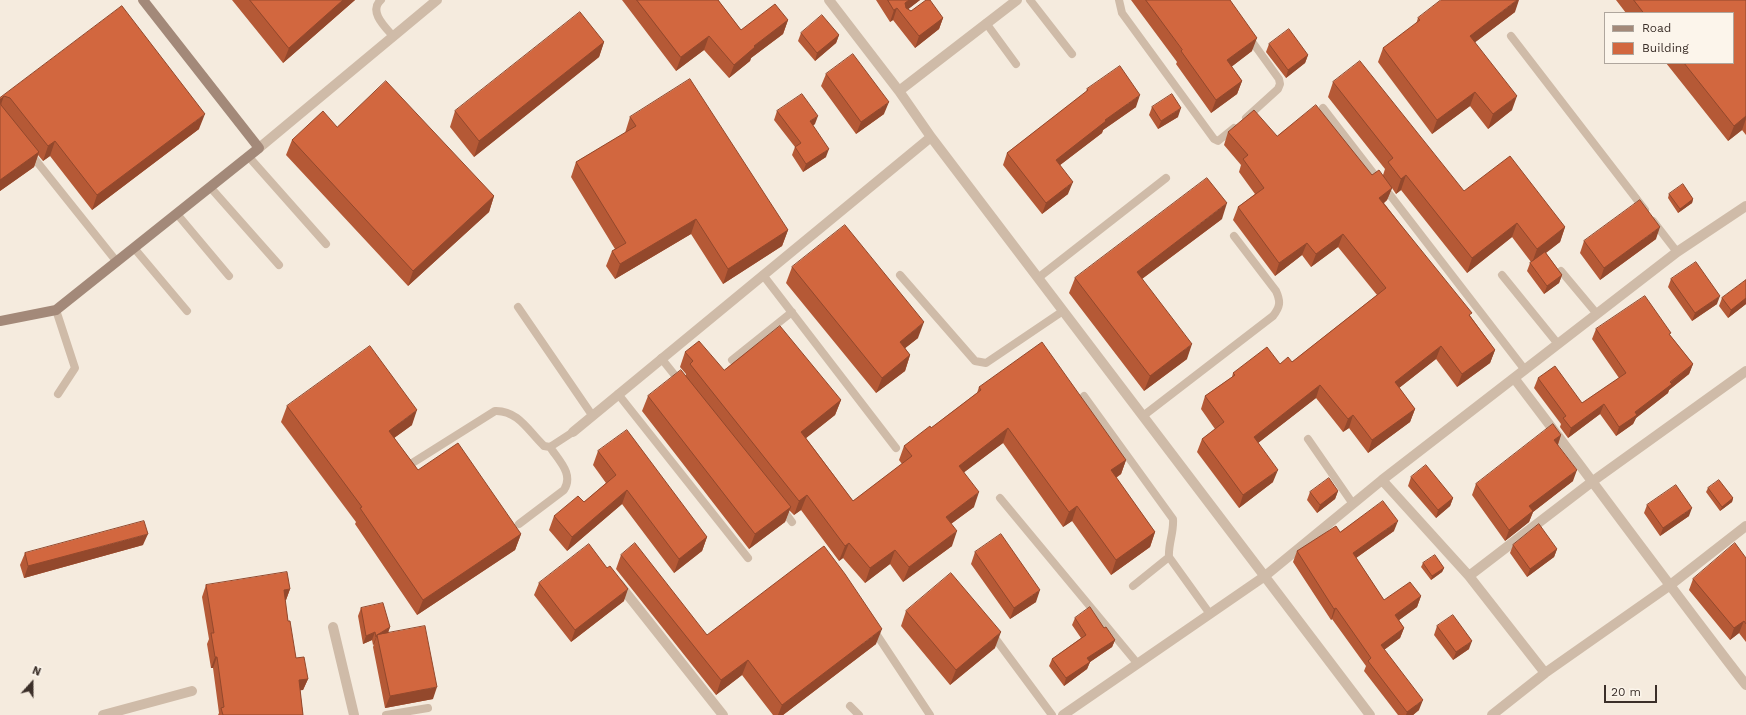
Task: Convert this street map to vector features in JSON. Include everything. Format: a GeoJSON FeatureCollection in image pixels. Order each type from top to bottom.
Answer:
{"type":"FeatureCollection","features":[{"type":"Feature","properties":{"kind":"street"},"geometry":{"type":"LineString","coordinates":[[143,0],[259,148]]}},
{"type":"Feature","properties":{"kind":"street"},"geometry":{"type":"LineString","coordinates":[[0,321],[56,310],[259,148],[437,0]]}},
{"type":"Feature","properties":{"kind":"street"},"geometry":{"type":"LineString","coordinates":[[829,0],[899,91],[931,137],[1370,715]]}},
{"type":"Feature","properties":{"kind":"street"},"geometry":{"type":"LineString","coordinates":[[899,91],[1017,0]]}},
{"type":"Feature","properties":{"kind":"street"},"geometry":{"type":"LineString","coordinates":[[573,432],[931,137]]}},
{"type":"Feature","properties":{"kind":"street"},"geometry":{"type":"LineString","coordinates":[[1063,715],[1265,576],[1382,480],[1677,252],[1746,206]]}},
{"type":"Feature","properties":{"kind":"street"},"geometry":{"type":"LineString","coordinates":[[1468,576],[1593,480],[1746,371]]}},
{"type":"Feature","properties":{"kind":"street"},"geometry":{"type":"LineString","coordinates":[[1514,378],[1593,480],[1669,586],[1746,685]]}},
{"type":"Feature","properties":{"kind":"street"},"geometry":{"type":"LineString","coordinates":[[1382,480],[1468,576],[1544,673]]}},
{"type":"Feature","properties":{"kind":"street"},"geometry":{"type":"LineString","coordinates":[[1492,715],[1544,673],[1669,586],[1746,526]]}},
{"type":"Feature","properties":{"kind":"street"},"geometry":{"type":"LineString","coordinates":[[615,579],[723,715]]}},
{"type":"Feature","properties":{"kind":"street"},"geometry":{"type":"LineString","coordinates":[[333,627],[354,715]]}},
{"type":"Feature","properties":{"kind":"street"},"geometry":{"type":"LineString","coordinates":[[103,715],[192,691]]}},
{"type":"Feature","properties":{"kind":"lane"},"geometry":{"type":"LineString","coordinates":[[382,0],[378,3],[376,10],[378,16],[393,36]]}},
{"type":"Feature","properties":{"kind":"lane"},"geometry":{"type":"LineString","coordinates":[[1030,0],[1072,54]]}},
{"type":"Feature","properties":{"kind":"lane"},"geometry":{"type":"LineString","coordinates":[[1119,0],[1122,13],[1214,139],[1218,141],[1278,89],[1280,84],[1279,79],[1244,30]]}},
{"type":"Feature","properties":{"kind":"lane"},"geometry":{"type":"LineString","coordinates":[[986,23],[1016,64]]}},
{"type":"Feature","properties":{"kind":"lane"},"geometry":{"type":"LineString","coordinates":[[1511,36],[1677,252]]}},
{"type":"Feature","properties":{"kind":"lane"},"geometry":{"type":"LineString","coordinates":[[1323,108],[1525,370]]}},
{"type":"Feature","properties":{"kind":"lane"},"geometry":{"type":"LineString","coordinates":[[25,147],[117,262]]}},
{"type":"Feature","properties":{"kind":"lane"},"geometry":{"type":"LineString","coordinates":[[248,156],[326,244]]}},
{"type":"Feature","properties":{"kind":"lane"},"geometry":{"type":"LineString","coordinates":[[1038,278],[1166,178]]}},
{"type":"Feature","properties":{"kind":"lane"},"geometry":{"type":"LineString","coordinates":[[210,187],[279,265]]}},
{"type":"Feature","properties":{"kind":"lane"},"geometry":{"type":"LineString","coordinates":[[177,214],[229,276]]}},
{"type":"Feature","properties":{"kind":"lane"},"geometry":{"type":"LineString","coordinates":[[1143,416],[1273,316],[1279,308],[1280,299],[1276,291],[1234,236]]}},
{"type":"Feature","properties":{"kind":"lane"},"geometry":{"type":"LineString","coordinates":[[134,248],[187,311]]}},
{"type":"Feature","properties":{"kind":"lane"},"geometry":{"type":"LineString","coordinates":[[1561,271],[1597,314]]}},
{"type":"Feature","properties":{"kind":"lane"},"geometry":{"type":"LineString","coordinates":[[763,275],[896,448]]}},
{"type":"Feature","properties":{"kind":"lane"},"geometry":{"type":"LineString","coordinates":[[900,275],[975,361],[981,364],[986,364],[1063,311]]}},
{"type":"Feature","properties":{"kind":"lane"},"geometry":{"type":"LineString","coordinates":[[1502,275],[1558,344]]}},
{"type":"Feature","properties":{"kind":"lane"},"geometry":{"type":"LineString","coordinates":[[518,307],[592,415]]}},
{"type":"Feature","properties":{"kind":"lane"},"geometry":{"type":"LineString","coordinates":[[56,310],[75,368],[58,394]]}},
{"type":"Feature","properties":{"kind":"lane"},"geometry":{"type":"LineString","coordinates":[[732,360],[792,312]]}},
{"type":"Feature","properties":{"kind":"lane"},"geometry":{"type":"LineString","coordinates":[[662,358],[685,388]]}},
{"type":"Feature","properties":{"kind":"lane"},"geometry":{"type":"LineString","coordinates":[[618,394],[748,558]]}},
{"type":"Feature","properties":{"kind":"lane"},"geometry":{"type":"LineString","coordinates":[[1084,396],[1173,519],[1174,530],[1168,548],[1169,557],[1210,614]]}},
{"type":"Feature","properties":{"kind":"lane"},"geometry":{"type":"LineString","coordinates":[[406,467],[495,411],[504,410],[512,413],[544,446],[550,447],[573,432]]}},
{"type":"Feature","properties":{"kind":"lane"},"geometry":{"type":"LineString","coordinates":[[1308,439],[1353,504]]}},
{"type":"Feature","properties":{"kind":"lane"},"geometry":{"type":"LineString","coordinates":[[518,524],[564,490],[569,482],[568,474],[550,447]]}},
{"type":"Feature","properties":{"kind":"lane"},"geometry":{"type":"LineString","coordinates":[[773,498],[792,522]]}},
{"type":"Feature","properties":{"kind":"lane"},"geometry":{"type":"LineString","coordinates":[[1000,498],[1138,663]]}},
{"type":"Feature","properties":{"kind":"lane"},"geometry":{"type":"LineString","coordinates":[[1133,586],[1169,557]]}},
{"type":"Feature","properties":{"kind":"lane"},"geometry":{"type":"LineString","coordinates":[[866,619],[930,715]]}},
{"type":"Feature","properties":{"kind":"lane"},"geometry":{"type":"LineString","coordinates":[[989,630],[1052,715]]}},
{"type":"Feature","properties":{"kind":"lane"},"geometry":{"type":"LineString","coordinates":[[850,706],[859,715]]}},
{"type":"Feature","properties":{"kind":"lane"},"geometry":{"type":"LineString","coordinates":[[386,715],[428,708]]}},
{"type":"Feature","properties":{"kind":"building"},"geometry":{"type":"Polygon","coordinates":[[[250,0],[343,0],[289,48],[250,0]]]}},
{"type":"Feature","properties":{"kind":"building"},"geometry":{"type":"Polygon","coordinates":[[[637,0],[718,0],[741,30],[775,4],[788,20],[754,46],[755,47],[734,65],[709,36],[681,57],[637,0]]]}},
{"type":"Feature","properties":{"kind":"building"},"geometry":{"type":"Polygon","coordinates":[[[888,0],[909,0],[905,3],[906,8],[911,11],[926,0],[930,0],[943,18],[919,36],[897,8],[894,10],[888,0]]]}},
{"type":"Feature","properties":{"kind":"building"},"geometry":{"type":"Polygon","coordinates":[[[1146,0],[1230,0],[1257,38],[1227,60],[1242,81],[1216,100],[1146,0]]]}},
{"type":"Feature","properties":{"kind":"building"},"geometry":{"type":"Polygon","coordinates":[[[1441,0],[1517,0],[1470,36],[1517,96],[1493,114],[1475,92],[1437,120],[1383,48],[1420,20],[1418,18],[1441,0]]]}},
{"type":"Feature","properties":{"kind":"building"},"geometry":{"type":"Polygon","coordinates":[[[1634,0],[1746,0],[1746,116],[1734,126],[1685,64],[1734,64],[1734,12],[1643,12],[1634,0]]]}},
{"type":"Feature","properties":{"kind":"building"},"geometry":{"type":"Polygon","coordinates":[[[122,6],[205,114],[97,195],[55,141],[48,146],[10,98],[4,96],[0,100],[0,98],[122,6]]]}},
{"type":"Feature","properties":{"kind":"building"},"geometry":{"type":"Polygon","coordinates":[[[580,12],[604,42],[479,141],[455,111],[580,12]]]}},
{"type":"Feature","properties":{"kind":"building"},"geometry":{"type":"Polygon","coordinates":[[[822,15],[839,35],[817,53],[801,33],[822,15]]]}},
{"type":"Feature","properties":{"kind":"building"},"geometry":{"type":"Polygon","coordinates":[[[1289,29],[1308,55],[1288,70],[1269,44],[1289,29]]]}},
{"type":"Feature","properties":{"kind":"building"},"geometry":{"type":"Polygon","coordinates":[[[853,54],[889,102],[861,122],[826,74],[853,54]]]}},
{"type":"Feature","properties":{"kind":"building"},"geometry":{"type":"Polygon","coordinates":[[[1360,61],[1464,191],[1510,156],[1565,227],[1537,249],[1517,223],[1472,258],[1406,175],[1401,179],[1388,162],[1393,158],[1333,82],[1360,61]]]}},
{"type":"Feature","properties":{"kind":"building"},"geometry":{"type":"Polygon","coordinates":[[[1120,66],[1140,95],[1105,120],[1106,121],[1056,160],[1073,182],[1046,203],[1007,153],[1088,90],[1087,89],[1120,66]]]}},
{"type":"Feature","properties":{"kind":"building"},"geometry":{"type":"Polygon","coordinates":[[[690,79],[788,230],[728,269],[696,219],[620,264],[612,251],[626,243],[576,162],[636,126],[630,117],[690,79]]]}},
{"type":"Feature","properties":{"kind":"building"},"geometry":{"type":"Polygon","coordinates":[[[386,81],[494,196],[413,271],[292,140],[323,111],[337,127],[386,81]]]}},
{"type":"Feature","properties":{"kind":"building"},"geometry":{"type":"Polygon","coordinates":[[[802,94],[818,116],[810,121],[829,149],[806,164],[795,147],[801,143],[777,111],[802,94]]]}},
{"type":"Feature","properties":{"kind":"building"},"geometry":{"type":"Polygon","coordinates":[[[1172,94],[1181,108],[1161,121],[1152,107],[1172,94]]]}},
{"type":"Feature","properties":{"kind":"building"},"geometry":{"type":"Polygon","coordinates":[[[0,100],[1,105],[39,152],[0,180],[0,100]]]}},
{"type":"Feature","properties":{"kind":"building"},"geometry":{"type":"Polygon","coordinates":[[[1316,105],[1372,175],[1379,170],[1392,188],[1379,198],[1472,313],[1469,315],[1495,350],[1462,374],[1441,346],[1395,382],[1415,409],[1372,440],[1353,415],[1348,419],[1320,385],[1254,437],[1278,470],[1243,495],[1202,439],[1224,422],[1205,396],[1235,375],[1233,373],[1267,347],[1280,364],[1288,357],[1292,362],[1386,288],[1343,234],[1316,254],[1307,243],[1279,263],[1238,207],[1264,188],[1243,159],[1248,155],[1228,132],[1254,110],[1277,136],[1316,105]]]}},
{"type":"Feature","properties":{"kind":"building"},"geometry":{"type":"Polygon","coordinates":[[[1207,178],[1227,203],[1137,272],[1192,344],[1150,376],[1075,278],[1207,178]]]}},
{"type":"Feature","properties":{"kind":"building"},"geometry":{"type":"Polygon","coordinates":[[[1683,184],[1693,199],[1680,209],[1669,194],[1683,184]]]}},
{"type":"Feature","properties":{"kind":"building"},"geometry":{"type":"Polygon","coordinates":[[[1640,200],[1660,227],[1604,268],[1584,241],[1640,200]]]}},
{"type":"Feature","properties":{"kind":"building"},"geometry":{"type":"Polygon","coordinates":[[[845,225],[924,322],[900,342],[910,355],[882,378],[792,267],[845,225]]]}},
{"type":"Feature","properties":{"kind":"building"},"geometry":{"type":"Polygon","coordinates":[[[1545,252],[1562,275],[1547,286],[1530,263],[1545,252]]]}},
{"type":"Feature","properties":{"kind":"building"},"geometry":{"type":"Polygon","coordinates":[[[1696,262],[1720,296],[1695,313],[1671,279],[1696,262]]]}},
{"type":"Feature","properties":{"kind":"building"},"geometry":{"type":"Polygon","coordinates":[[[1746,280],[1746,298],[1731,310],[1722,298],[1746,280]]]}},
{"type":"Feature","properties":{"kind":"building"},"geometry":{"type":"Polygon","coordinates":[[[1645,296],[1671,333],[1669,334],[1693,364],[1670,382],[1672,384],[1635,412],[1637,415],[1619,427],[1604,404],[1571,428],[1563,418],[1566,416],[1538,378],[1555,366],[1582,403],[1626,373],[1596,329],[1645,296]]]}},
{"type":"Feature","properties":{"kind":"building"},"geometry":{"type":"Polygon","coordinates":[[[780,326],[841,400],[801,432],[853,501],[912,456],[904,446],[930,426],[931,428],[981,390],[979,387],[1042,342],[1126,460],[1111,470],[1155,532],[1116,560],[1077,506],[1069,512],[1008,428],[959,466],[979,492],[946,517],[957,531],[909,567],[895,550],[870,568],[849,543],[845,546],[807,495],[799,501],[690,364],[693,361],[685,352],[699,341],[724,370],[780,326]]]}},
{"type":"Feature","properties":{"kind":"building"},"geometry":{"type":"Polygon","coordinates":[[[370,346],[417,410],[389,431],[418,470],[458,443],[521,534],[423,600],[360,508],[362,507],[287,406],[370,346]]]}},
{"type":"Feature","properties":{"kind":"building"},"geometry":{"type":"Polygon","coordinates":[[[681,370],[791,507],[755,534],[648,396],[681,370]]]}},
{"type":"Feature","properties":{"kind":"building"},"geometry":{"type":"Polygon","coordinates":[[[1553,424],[1561,435],[1554,440],[1577,470],[1529,506],[1533,511],[1509,530],[1476,484],[1553,424]]]}},
{"type":"Feature","properties":{"kind":"building"},"geometry":{"type":"Polygon","coordinates":[[[627,430],[707,537],[679,559],[627,490],[572,537],[554,516],[578,496],[584,502],[616,475],[598,451],[627,430]]]}},
{"type":"Feature","properties":{"kind":"building"},"geometry":{"type":"Polygon","coordinates":[[[1426,465],[1453,498],[1438,510],[1411,477],[1426,465]]]}},
{"type":"Feature","properties":{"kind":"building"},"geometry":{"type":"Polygon","coordinates":[[[1329,478],[1338,491],[1320,505],[1310,492],[1329,478]]]}},
{"type":"Feature","properties":{"kind":"building"},"geometry":{"type":"Polygon","coordinates":[[[1719,480],[1733,498],[1722,507],[1708,488],[1719,480]]]}},
{"type":"Feature","properties":{"kind":"building"},"geometry":{"type":"Polygon","coordinates":[[[1676,485],[1692,508],[1663,528],[1647,505],[1676,485]]]}},
{"type":"Feature","properties":{"kind":"building"},"geometry":{"type":"Polygon","coordinates":[[[1383,501],[1398,521],[1353,553],[1384,600],[1410,582],[1421,596],[1395,615],[1404,628],[1381,645],[1423,700],[1407,712],[1368,661],[1371,658],[1336,608],[1334,609],[1297,551],[1336,526],[1340,532],[1383,501]]]}},
{"type":"Feature","properties":{"kind":"building"},"geometry":{"type":"Polygon","coordinates":[[[144,521],[148,534],[28,566],[25,553],[144,521]]]}},
{"type":"Feature","properties":{"kind":"building"},"geometry":{"type":"Polygon","coordinates":[[[1539,524],[1557,549],[1530,569],[1513,545],[1539,524]]]}},
{"type":"Feature","properties":{"kind":"building"},"geometry":{"type":"Polygon","coordinates":[[[1001,534],[1040,590],[1014,608],[975,552],[1001,534]]]}},
{"type":"Feature","properties":{"kind":"building"},"geometry":{"type":"Polygon","coordinates":[[[635,543],[707,635],[824,546],[882,629],[782,705],[748,660],[721,680],[621,555],[635,543]]]}},
{"type":"Feature","properties":{"kind":"building"},"geometry":{"type":"Polygon","coordinates":[[[1735,543],[1746,558],[1746,624],[1744,621],[1734,628],[1693,579],[1735,543]]]}},
{"type":"Feature","properties":{"kind":"building"},"geometry":{"type":"Polygon","coordinates":[[[589,544],[607,568],[610,566],[628,589],[575,630],[539,583],[589,544]]]}},
{"type":"Feature","properties":{"kind":"building"},"geometry":{"type":"Polygon","coordinates":[[[1435,555],[1444,568],[1432,576],[1423,563],[1435,555]]]}},
{"type":"Feature","properties":{"kind":"building"},"geometry":{"type":"Polygon","coordinates":[[[287,572],[290,589],[284,590],[288,621],[290,621],[296,658],[304,657],[308,679],[299,680],[303,715],[223,715],[221,708],[224,707],[217,657],[215,657],[211,633],[214,633],[206,585],[287,572]]]}},
{"type":"Feature","properties":{"kind":"building"},"geometry":{"type":"Polygon","coordinates":[[[951,573],[1001,632],[956,670],[906,611],[951,573]]]}},
{"type":"Feature","properties":{"kind":"building"},"geometry":{"type":"Polygon","coordinates":[[[383,603],[390,627],[376,637],[375,632],[366,636],[361,608],[383,603]]]}},
{"type":"Feature","properties":{"kind":"building"},"geometry":{"type":"Polygon","coordinates":[[[1090,607],[1104,628],[1106,627],[1115,640],[1087,658],[1090,662],[1066,678],[1052,659],[1086,635],[1075,618],[1090,607]]]}},
{"type":"Feature","properties":{"kind":"building"},"geometry":{"type":"Polygon","coordinates":[[[1453,615],[1472,641],[1456,652],[1437,626],[1453,615]]]}},
{"type":"Feature","properties":{"kind":"building"},"geometry":{"type":"Polygon","coordinates":[[[425,626],[437,687],[390,696],[377,635],[425,626]]]}}]}
